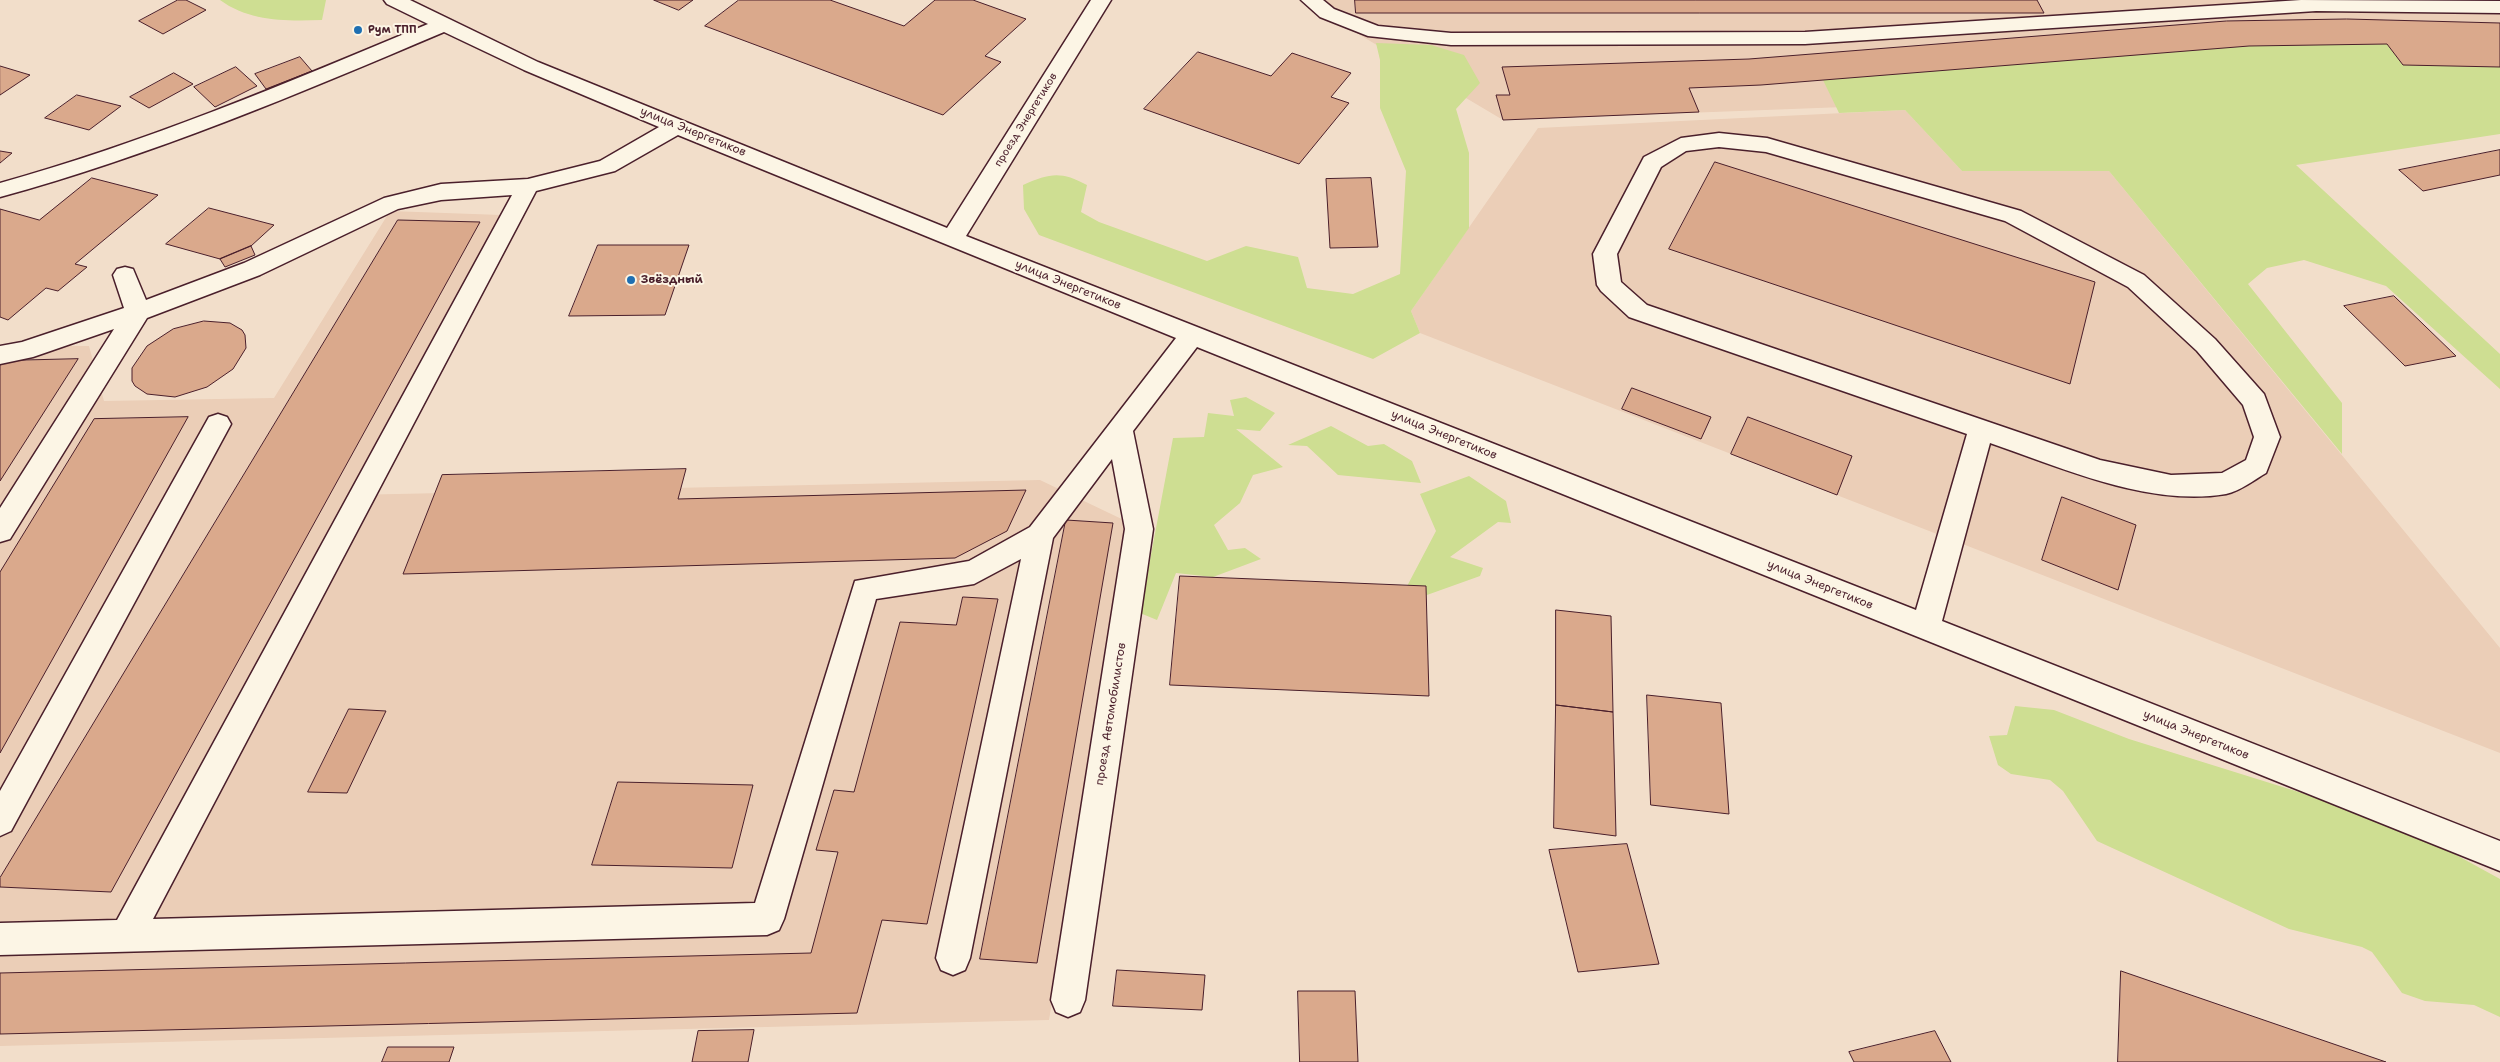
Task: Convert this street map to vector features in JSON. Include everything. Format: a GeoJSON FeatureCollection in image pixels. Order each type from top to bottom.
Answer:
{"type":"FeatureCollection","features":[{"type":"Feature","properties":{"kind":"street","name":"улица Энергетиков"},"geometry":{"type":"LineString","coordinates":[[394,0],[442,25],[532,66],[952,239],[2500,856]]}},
{"type":"Feature","properties":{"kind":"street","name":"проезд Энергетиков"},"geometry":{"type":"LineString","coordinates":[[952,239],[1101,0]]}},
{"type":"Feature","properties":{"kind":"street"},"geometry":{"type":"LineString","coordinates":[[1311,0],[1327,13],[1375,32],[1451,39],[1806,38],[2154,7],[2389,2],[2500,7]]}},
{"type":"Feature","properties":{"kind":"street"},"geometry":{"type":"LineString","coordinates":[[0,190],[182,134],[442,25]]}},
{"type":"Feature","properties":{"kind":"street"},"geometry":{"type":"LineString","coordinates":[[0,355],[24,351],[138,312],[252,269],[392,203],[441,192],[528,186],[607,166],[677,126]]}},
{"type":"Feature","properties":{"kind":"street"},"geometry":{"type":"LineString","coordinates":[[1719,140],[1767,145],[2013,216],[2136,280],[2206,345],[2255,400],[2267,437],[2258,466],[2226,483],[2171,486],[2098,470],[1981,429],[1638,311],[1609,285],[1605,254],[1652,162],[1681,145],[1719,140]]}},
{"type":"Feature","properties":{"kind":"street"},"geometry":{"type":"LineString","coordinates":[[126,936],[528,186]]}},
{"type":"Feature","properties":{"kind":"street"},"geometry":{"type":"LineString","coordinates":[[125,275],[138,312]]}},
{"type":"Feature","properties":{"kind":"street"},"geometry":{"type":"LineString","coordinates":[[0,531],[138,312]]}},
{"type":"Feature","properties":{"kind":"street"},"geometry":{"type":"LineString","coordinates":[[0,939],[767,919],[865,589],[974,572],[1040,535],[1192,335]]}},
{"type":"Feature","properties":{"kind":"street"},"geometry":{"type":"LineString","coordinates":[[0,821],[218,424]]}},
{"type":"Feature","properties":{"kind":"street","name":"проезд Автомобилистов"},"geometry":{"type":"LineString","coordinates":[[1068,1000],[1139,529],[1120,429]]}},
{"type":"Feature","properties":{"kind":"street"},"geometry":{"type":"LineString","coordinates":[[1926,627],[1981,429]]}},
{"type":"Feature","properties":{"kind":"street"},"geometry":{"type":"LineString","coordinates":[[953,958],[1040,535]]}},
{"type":"Feature","properties":{"kind":"shaded area"},"geometry":{"type":"Polygon","coordinates":[[[1301,0],[2500,0],[2500,82],[1503,120],[1301,0]]]}},
{"type":"Feature","properties":{"kind":"shaded area"},"geometry":{"type":"Polygon","coordinates":[[[1905,110],[1962,171],[2109,171],[2500,648],[2500,753],[1420,333],[1411,311],[1538,128],[1905,110]]]}},
{"type":"Feature","properties":{"kind":"shaded area"},"geometry":{"type":"Polygon","coordinates":[[[390,211],[501,215],[351,495],[1040,480],[1130,523],[1049,1020],[0,1046],[0,346],[89,346],[104,401],[274,398],[390,211]]]}},
{"type":"Feature","properties":{"kind":"green space"},"geometry":{"type":"Polygon","coordinates":[[[220,0],[326,0],[322,20],[282,20],[244,13],[220,0]]]}},
{"type":"Feature","properties":{"kind":"green space"},"geometry":{"type":"Polygon","coordinates":[[[1376,43],[1431,45],[1464,55],[1480,83],[1456,109],[1469,153],[1469,228],[1411,311],[1420,333],[1373,359],[1039,235],[1024,209],[1023,185],[1048,176],[1070,177],[1087,185],[1081,212],[1099,222],[1207,261],[1246,246],[1298,257],[1307,288],[1353,294],[1400,274],[1406,171],[1380,108],[1380,60],[1376,43]]]}},
{"type":"Feature","properties":{"kind":"green space"},"geometry":{"type":"Polygon","coordinates":[[[2387,44],[2403,65],[2500,67],[2500,134],[2296,165],[2500,354],[2500,389],[2386,286],[2304,260],[2267,268],[2248,284],[2342,403],[2342,454],[2109,171],[1962,171],[1905,110],[1839,113],[1823,80],[2249,46],[2387,44]]]}},
{"type":"Feature","properties":{"kind":"green space"},"geometry":{"type":"Polygon","coordinates":[[[1246,397],[1275,413],[1260,431],[1236,429],[1283,467],[1253,475],[1240,503],[1214,525],[1228,550],[1245,548],[1261,559],[1213,577],[1176,573],[1157,620],[1140,613],[1173,438],[1204,437],[1208,413],[1234,416],[1230,400],[1246,397]]]}},
{"type":"Feature","properties":{"kind":"green space"},"geometry":{"type":"Polygon","coordinates":[[[1331,426],[1368,446],[1384,444],[1412,461],[1421,483],[1338,475],[1307,446],[1288,445],[1331,426]]]}},
{"type":"Feature","properties":{"kind":"green space"},"geometry":{"type":"Polygon","coordinates":[[[1469,476],[1506,501],[1511,523],[1498,522],[1450,557],[1483,568],[1480,576],[1413,600],[1405,590],[1436,531],[1420,494],[1469,476]]]}},
{"type":"Feature","properties":{"kind":"green space"},"geometry":{"type":"Polygon","coordinates":[[[2015,706],[2054,710],[2129,739],[2398,823],[2500,879],[2500,1017],[2474,1005],[2425,1001],[2402,993],[2372,952],[2362,947],[2289,929],[2097,841],[2063,791],[2050,780],[2011,774],[1998,765],[1989,736],[2007,735],[2015,706]]]}},
{"type":"Feature","properties":{"kind":"building"},"geometry":{"type":"Polygon","coordinates":[[[178,0],[186,0],[206,10],[163,34],[139,21],[178,0]]]}},
{"type":"Feature","properties":{"kind":"building"},"geometry":{"type":"Polygon","coordinates":[[[654,0],[693,0],[679,10],[654,0]]]}},
{"type":"Feature","properties":{"kind":"building"},"geometry":{"type":"Polygon","coordinates":[[[739,0],[830,0],[904,26],[935,0],[973,0],[1026,19],[985,56],[1001,62],[943,115],[705,26],[739,0]]]}},
{"type":"Feature","properties":{"kind":"building"},"geometry":{"type":"Polygon","coordinates":[[[1355,0],[2037,0],[2044,13],[1356,13],[1355,0]]]}},
{"type":"Feature","properties":{"kind":"building"},"geometry":{"type":"Polygon","coordinates":[[[2347,19],[2500,23],[2500,67],[2403,65],[2387,44],[2249,46],[1761,85],[1689,88],[1699,112],[1503,120],[1496,95],[1510,95],[1502,67],[1749,59],[2226,21],[2347,19]]]}},
{"type":"Feature","properties":{"kind":"building"},"geometry":{"type":"Polygon","coordinates":[[[1198,52],[1271,76],[1292,53],[1351,73],[1331,97],[1349,103],[1299,164],[1144,109],[1198,52]]]}},
{"type":"Feature","properties":{"kind":"building"},"geometry":{"type":"Polygon","coordinates":[[[300,57],[312,71],[266,89],[255,74],[300,57]]]}},
{"type":"Feature","properties":{"kind":"building"},"geometry":{"type":"Polygon","coordinates":[[[0,66],[30,75],[0,95],[0,66]]]}},
{"type":"Feature","properties":{"kind":"building"},"geometry":{"type":"Polygon","coordinates":[[[236,67],[257,86],[215,107],[194,87],[236,67]]]}},
{"type":"Feature","properties":{"kind":"building"},"geometry":{"type":"Polygon","coordinates":[[[174,73],[193,84],[149,108],[130,97],[174,73]]]}},
{"type":"Feature","properties":{"kind":"building"},"geometry":{"type":"Polygon","coordinates":[[[77,95],[121,106],[89,130],[45,118],[77,95]]]}},
{"type":"Feature","properties":{"kind":"building"},"geometry":{"type":"Polygon","coordinates":[[[2500,150],[2500,175],[2423,191],[2399,170],[2500,150]]]}},
{"type":"Feature","properties":{"kind":"building"},"geometry":{"type":"Polygon","coordinates":[[[0,151],[12,153],[0,163],[0,151]]]}},
{"type":"Feature","properties":{"kind":"building"},"geometry":{"type":"Polygon","coordinates":[[[1715,162],[2095,282],[2070,384],[1669,249],[1715,162]]]}},
{"type":"Feature","properties":{"kind":"building"},"geometry":{"type":"Polygon","coordinates":[[[92,178],[158,195],[75,264],[87,267],[58,291],[46,288],[8,320],[0,317],[0,209],[39,220],[92,178]]]}},
{"type":"Feature","properties":{"kind":"building"},"geometry":{"type":"Polygon","coordinates":[[[1371,178],[1378,247],[1330,248],[1326,179],[1371,178]]]}},
{"type":"Feature","properties":{"kind":"building"},"geometry":{"type":"Polygon","coordinates":[[[209,208],[274,225],[251,246],[220,259],[166,244],[209,208]]]}},
{"type":"Feature","properties":{"kind":"building"},"geometry":{"type":"Polygon","coordinates":[[[398,220],[480,222],[111,892],[0,887],[0,878],[398,220]]]}},
{"type":"Feature","properties":{"kind":"building"},"geometry":{"type":"Polygon","coordinates":[[[598,245],[689,245],[665,315],[569,316],[598,245]]]}},
{"type":"Feature","properties":{"kind":"building"},"geometry":{"type":"Polygon","coordinates":[[[251,246],[255,255],[225,267],[220,259],[251,246]]]}},
{"type":"Feature","properties":{"kind":"building"},"geometry":{"type":"Polygon","coordinates":[[[2394,296],[2456,356],[2405,366],[2344,306],[2394,296]]]}},
{"type":"Feature","properties":{"kind":"building"},"geometry":{"type":"Polygon","coordinates":[[[204,321],[230,323],[242,330],[245,335],[246,348],[233,369],[207,387],[175,397],[147,394],[135,386],[132,381],[132,368],[147,346],[173,329],[204,321]]]}},
{"type":"Feature","properties":{"kind":"building"},"geometry":{"type":"Polygon","coordinates":[[[78,359],[0,481],[0,361],[78,359]]]}},
{"type":"Feature","properties":{"kind":"building"},"geometry":{"type":"Polygon","coordinates":[[[1632,388],[1711,417],[1701,439],[1622,409],[1632,388]]]}},
{"type":"Feature","properties":{"kind":"building"},"geometry":{"type":"Polygon","coordinates":[[[188,417],[0,753],[0,572],[94,419],[188,417]]]}},
{"type":"Feature","properties":{"kind":"building"},"geometry":{"type":"Polygon","coordinates":[[[1748,417],[1852,456],[1837,495],[1731,454],[1748,417]]]}},
{"type":"Feature","properties":{"kind":"building"},"geometry":{"type":"Polygon","coordinates":[[[686,469],[678,499],[1026,490],[1007,531],[955,558],[403,574],[442,475],[686,469]]]}},
{"type":"Feature","properties":{"kind":"building"},"geometry":{"type":"Polygon","coordinates":[[[2062,497],[2136,525],[2118,590],[2042,560],[2062,497]]]}},
{"type":"Feature","properties":{"kind":"building"},"geometry":{"type":"Polygon","coordinates":[[[1066,520],[1113,523],[1037,963],[980,959],[1066,520]]]}},
{"type":"Feature","properties":{"kind":"building"},"geometry":{"type":"Polygon","coordinates":[[[1180,576],[1426,586],[1429,696],[1170,685],[1180,576]]]}},
{"type":"Feature","properties":{"kind":"building"},"geometry":{"type":"Polygon","coordinates":[[[963,597],[998,599],[927,924],[882,920],[857,1013],[0,1034],[0,973],[811,953],[838,852],[816,850],[834,790],[854,792],[900,622],[956,625],[963,597]]]}},
{"type":"Feature","properties":{"kind":"building"},"geometry":{"type":"Polygon","coordinates":[[[1556,610],[1611,616],[1613,712],[1556,705],[1556,610]]]}},
{"type":"Feature","properties":{"kind":"building"},"geometry":{"type":"Polygon","coordinates":[[[1647,695],[1721,703],[1729,814],[1651,805],[1647,695]]]}},
{"type":"Feature","properties":{"kind":"building"},"geometry":{"type":"Polygon","coordinates":[[[1556,705],[1613,712],[1616,836],[1554,828],[1556,705]]]}},
{"type":"Feature","properties":{"kind":"building"},"geometry":{"type":"Polygon","coordinates":[[[349,709],[386,711],[347,793],[308,792],[349,709]]]}},
{"type":"Feature","properties":{"kind":"building"},"geometry":{"type":"Polygon","coordinates":[[[618,782],[753,785],[732,868],[592,865],[618,782]]]}},
{"type":"Feature","properties":{"kind":"building"},"geometry":{"type":"Polygon","coordinates":[[[1627,844],[1659,964],[1578,972],[1549,850],[1627,844]]]}},
{"type":"Feature","properties":{"kind":"building"},"geometry":{"type":"Polygon","coordinates":[[[1117,970],[1205,975],[1202,1010],[1113,1006],[1117,970]]]}},
{"type":"Feature","properties":{"kind":"building"},"geometry":{"type":"Polygon","coordinates":[[[2121,971],[2386,1062],[2118,1062],[2121,971]]]}},
{"type":"Feature","properties":{"kind":"building"},"geometry":{"type":"Polygon","coordinates":[[[1298,991],[1355,991],[1358,1062],[1300,1062],[1298,991]]]}},
{"type":"Feature","properties":{"kind":"building"},"geometry":{"type":"Polygon","coordinates":[[[754,1030],[748,1062],[692,1062],[698,1031],[754,1030]]]}},
{"type":"Feature","properties":{"kind":"building"},"geometry":{"type":"Polygon","coordinates":[[[1935,1031],[1951,1062],[1854,1062],[1849,1052],[1935,1031]]]}},
{"type":"Feature","properties":{"kind":"building"},"geometry":{"type":"Polygon","coordinates":[[[388,1047],[454,1047],[449,1062],[382,1062],[388,1047]]]}},
{"type":"Feature","properties":{"kind":"place","name":"Рум ТПП"},"geometry":{"type":"Point","coordinates":[358,30]}},
{"type":"Feature","properties":{"kind":"place","name":"Звёздный"},"geometry":{"type":"Point","coordinates":[631,280]}}]}
